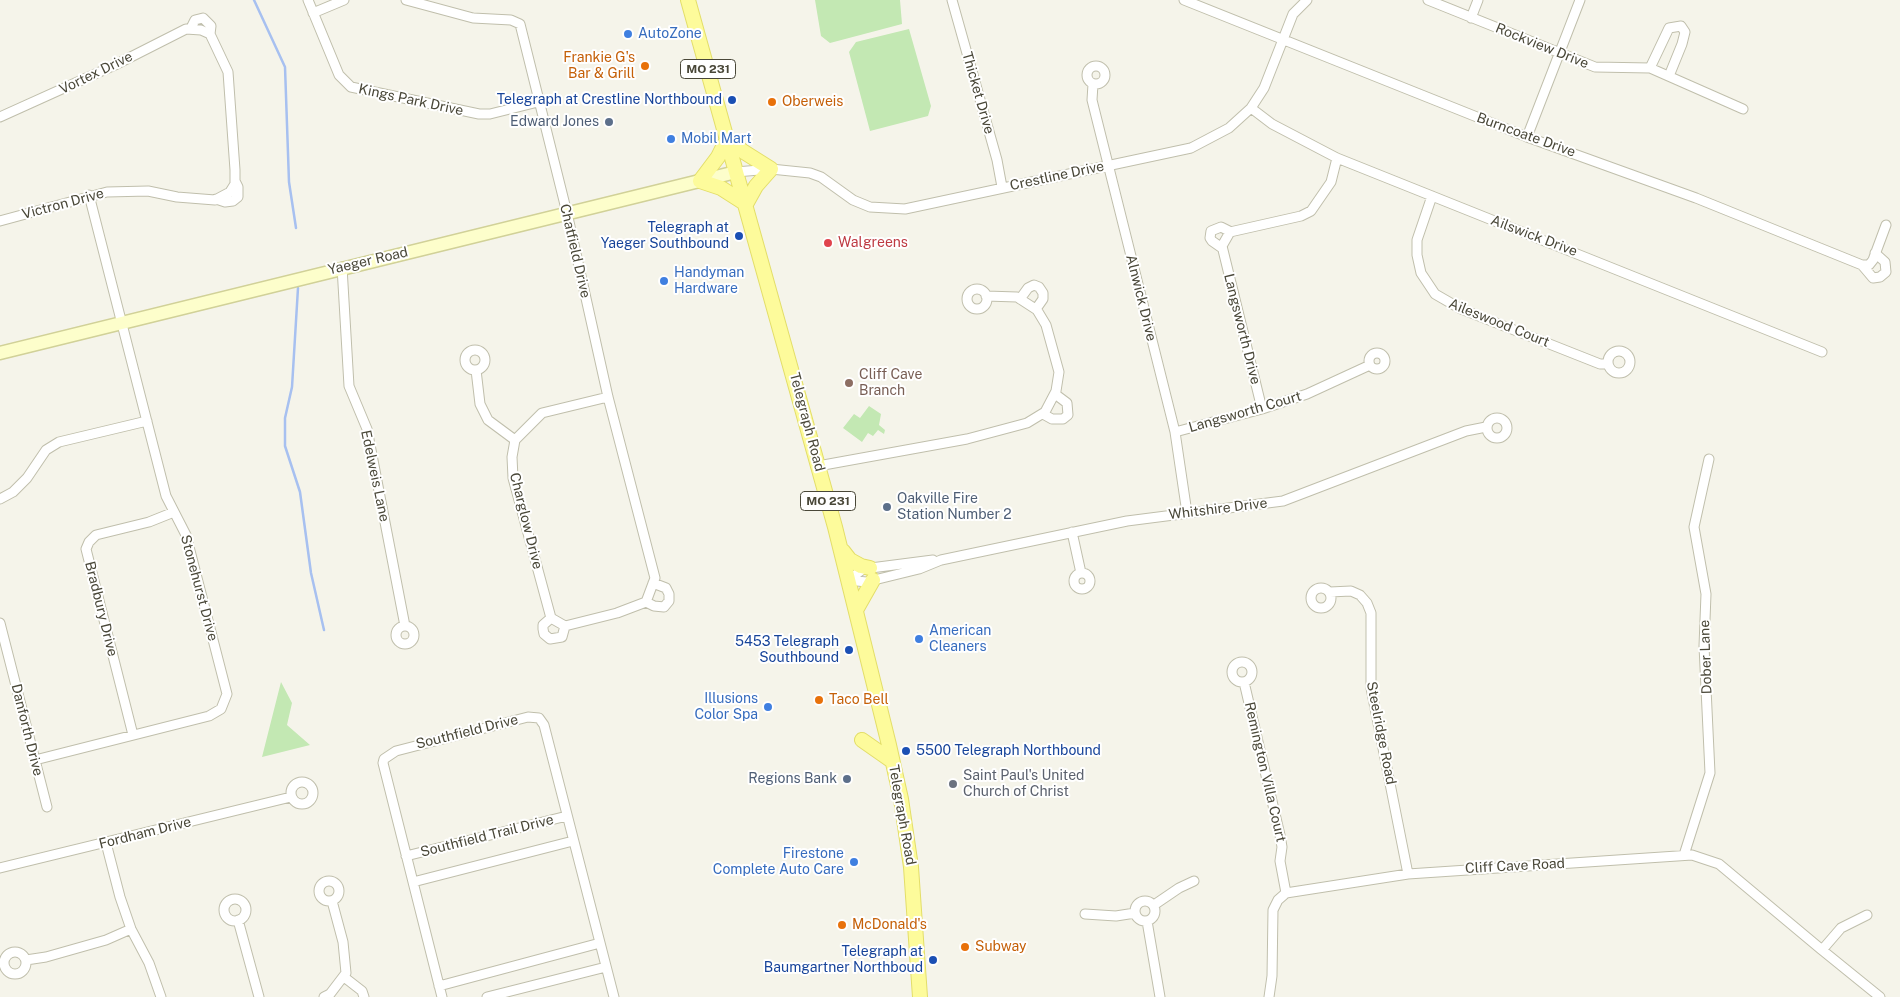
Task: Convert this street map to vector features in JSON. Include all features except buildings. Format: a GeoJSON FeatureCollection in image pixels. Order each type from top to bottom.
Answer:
{"type":"FeatureCollection","features":[{"type":"Feature","properties":{"kind":"main road","name":"Telegraph Road"},"geometry":{"type":"LineString","coordinates":[[688,0],[849,580],[892,761],[910,860],[920,997]]}},
{"type":"Feature","properties":{"kind":"main road"},"geometry":{"type":"LineString","coordinates":[[727,139],[771,169],[756,186],[746,204],[721,188],[700,181],[718,157],[727,139]]}},
{"type":"Feature","properties":{"kind":"main road"},"geometry":{"type":"LineString","coordinates":[[840,548],[850,560],[872,574],[856,610]]}},
{"type":"Feature","properties":{"kind":"main road"},"geometry":{"type":"LineString","coordinates":[[862,740],[892,761]]}},
{"type":"Feature","properties":{"kind":"street","name":"Kings Park Drive"},"geometry":{"type":"LineString","coordinates":[[308,0],[339,76],[351,87],[479,114],[490,114],[538,102]]}},
{"type":"Feature","properties":{"kind":"street"},"geometry":{"type":"LineString","coordinates":[[313,13],[344,0]]}},
{"type":"Feature","properties":{"kind":"street","name":"Chatfield Drive"},"geometry":{"type":"LineString","coordinates":[[406,0],[472,18],[517,22],[520,24],[567,213],[608,397],[655,578],[652,588]]}},
{"type":"Feature","properties":{"kind":"street","name":"Thicket Drive"},"geometry":{"type":"LineString","coordinates":[[952,0],[997,160],[1002,187]]}},
{"type":"Feature","properties":{"kind":"street","name":"Burncoate Drive"},"geometry":{"type":"LineString","coordinates":[[1184,0],[1527,138],[1696,198],[1866,265],[1873,278],[1880,278],[1886,272],[1884,262],[1875,253]]}},
{"type":"Feature","properties":{"kind":"street","name":"Crestline Drive"},"geometry":{"type":"LineString","coordinates":[[736,172],[771,169],[810,173],[828,182],[853,200],[870,207],[890,210],[929,204],[1191,148],[1229,128],[1251,108],[1264,88],[1293,14],[1307,0]]}},
{"type":"Feature","properties":{"kind":"street","name":"Rockview Drive"},"geometry":{"type":"LineString","coordinates":[[1428,0],[1595,67],[1650,68],[1743,109]]}},
{"type":"Feature","properties":{"kind":"street"},"geometry":{"type":"LineString","coordinates":[[1471,18],[1478,0]]}},
{"type":"Feature","properties":{"kind":"street"},"geometry":{"type":"LineString","coordinates":[[1527,138],[1580,0]]}},
{"type":"Feature","properties":{"kind":"street"},"geometry":{"type":"LineString","coordinates":[[1650,68],[1669,28],[1681,26],[1684,32],[1682,44],[1669,76]]}},
{"type":"Feature","properties":{"kind":"street","name":"Vortex Drive"},"geometry":{"type":"LineString","coordinates":[[0,117],[190,28],[201,30],[210,34],[228,72],[235,181],[230,192]]}},
{"type":"Feature","properties":{"kind":"street","name":"Alnwick Drive"},"geometry":{"type":"LineString","coordinates":[[1093,84],[1092,100],[1175,432],[1187,513]]}},
{"type":"Feature","properties":{"kind":"street","name":"Ailswick Drive"},"geometry":{"type":"LineString","coordinates":[[1251,108],[1272,124],[1337,158],[1822,352]]}},
{"type":"Feature","properties":{"kind":"street","name":"Langsworth Drive"},"geometry":{"type":"LineString","coordinates":[[1262,409],[1222,248],[1210,238],[1211,231],[1221,227],[1231,232],[1302,216],[1311,211],[1330,182],[1337,158]]}},
{"type":"Feature","properties":{"kind":"street","name":"Yaeger Road"},"geometry":{"type":"LineString","coordinates":[[0,353],[342,267],[736,172]]}},
{"type":"Feature","properties":{"kind":"street","name":"Victron Drive"},"geometry":{"type":"LineString","coordinates":[[0,221],[89,195],[126,190],[177,198],[233,201],[238,197],[238,186],[235,181]]}},
{"type":"Feature","properties":{"kind":"street","name":"Victron Drive"},"geometry":{"type":"LineString","coordinates":[[216,199],[230,192]]}},
{"type":"Feature","properties":{"kind":"street","name":"Stonehurst Drive"},"geometry":{"type":"LineString","coordinates":[[36,760],[216,713],[225,704],[227,694],[186,535],[166,496],[89,195]]}},
{"type":"Feature","properties":{"kind":"street","name":"Aileswood Court"},"geometry":{"type":"LineString","coordinates":[[1432,196],[1417,240],[1417,255],[1421,273],[1435,294],[1461,309],[1600,364],[1608,364]]}},
{"type":"Feature","properties":{"kind":"street"},"geometry":{"type":"LineString","coordinates":[[1866,265],[1875,253],[1886,225]]}},
{"type":"Feature","properties":{"kind":"street"},"geometry":{"type":"LineString","coordinates":[[1222,248],[1225,238],[1231,232]]}},
{"type":"Feature","properties":{"kind":"street","name":"Edelweis Lane"},"geometry":{"type":"LineString","coordinates":[[342,267],[349,386],[367,429],[405,626]]}},
{"type":"Feature","properties":{"kind":"street"},"geometry":{"type":"LineString","coordinates":[[1020,299],[1028,288],[1034,285],[1040,288],[1043,293],[1043,299],[1036,309]]}},
{"type":"Feature","properties":{"kind":"street"},"geometry":{"type":"LineString","coordinates":[[818,466],[967,439],[1027,423],[1042,414],[1051,404],[1059,372],[1046,325],[1036,309],[1020,299],[998,295],[986,296]]}},
{"type":"Feature","properties":{"kind":"street","name":"Langsworth Court"},"geometry":{"type":"LineString","coordinates":[[1175,432],[1262,409],[1307,394],[1370,365]]}},
{"type":"Feature","properties":{"kind":"street"},"geometry":{"type":"LineString","coordinates":[[476,370],[480,404],[488,420],[515,440],[542,413],[608,397]]}},
{"type":"Feature","properties":{"kind":"street"},"geometry":{"type":"LineString","coordinates":[[1042,414],[1052,419],[1063,419],[1068,415],[1067,403],[1055,394]]}},
{"type":"Feature","properties":{"kind":"street"},"geometry":{"type":"LineString","coordinates":[[0,499],[14,492],[27,478],[46,450],[59,442],[147,421]]}},
{"type":"Feature","properties":{"kind":"street","name":"Whitshire Drive"},"geometry":{"type":"LineString","coordinates":[[849,580],[863,569],[872,574],[919,569],[941,560],[1127,521],[1283,501],[1466,431],[1486,427]]}},
{"type":"Feature","properties":{"kind":"street","name":"Charglow Drive"},"geometry":{"type":"LineString","coordinates":[[515,440],[512,457],[513,478],[551,618],[543,625],[544,634],[550,639],[562,636],[565,626],[617,613],[646,602],[654,606],[664,607],[669,601],[669,594],[666,588],[652,588]]}},
{"type":"Feature","properties":{"kind":"street","name":"Dober Lane"},"geometry":{"type":"LineString","coordinates":[[1684,855],[1710,773],[1704,646],[1706,594],[1694,526],[1709,459]]}},
{"type":"Feature","properties":{"kind":"street","name":"Bradbury Drive"},"geometry":{"type":"LineString","coordinates":[[133,735],[86,549],[89,542],[96,535],[149,522],[174,512]]}},
{"type":"Feature","properties":{"kind":"street"},"geometry":{"type":"LineString","coordinates":[[1072,532],[1081,572]]}},
{"type":"Feature","properties":{"kind":"street"},"geometry":{"type":"LineString","coordinates":[[646,602],[652,588]]}},
{"type":"Feature","properties":{"kind":"street","name":"Steelridge Road"},"geometry":{"type":"LineString","coordinates":[[1330,592],[1351,590],[1360,594],[1367,603],[1371,613],[1370,688],[1408,874]]}},
{"type":"Feature","properties":{"kind":"street"},"geometry":{"type":"LineString","coordinates":[[551,618],[565,626]]}},
{"type":"Feature","properties":{"kind":"street","name":"Danforth Drive"},"geometry":{"type":"LineString","coordinates":[[0,623],[47,807]]}},
{"type":"Feature","properties":{"kind":"street","name":"Remington Villa Court"},"geometry":{"type":"LineString","coordinates":[[1244,682],[1280,835],[1282,847],[1280,861],[1286,893]]}},
{"type":"Feature","properties":{"kind":"street","name":"Southfield Drive"},"geometry":{"type":"LineString","coordinates":[[442,997],[383,763],[387,756],[396,750],[528,717],[539,718],[544,725],[614,997]]}},
{"type":"Feature","properties":{"kind":"street","name":"Fordham Drive"},"geometry":{"type":"LineString","coordinates":[[0,868],[291,797]]}},
{"type":"Feature","properties":{"kind":"street","name":"Southfield Trail Drive"},"geometry":{"type":"LineString","coordinates":[[406,856],[567,816]]}},
{"type":"Feature","properties":{"kind":"street","name":"Southfield Trail Drive"},"geometry":{"type":"LineString","coordinates":[[413,882],[573,841]]}},
{"type":"Feature","properties":{"kind":"street"},"geometry":{"type":"LineString","coordinates":[[106,843],[120,897],[131,929],[149,963],[161,997]]}},
{"type":"Feature","properties":{"kind":"street","name":"Cliff Cave Road"},"geometry":{"type":"LineString","coordinates":[[1286,893],[1408,874],[1684,855],[1701,856],[1719,864],[1880,997]]}},
{"type":"Feature","properties":{"kind":"street"},"geometry":{"type":"LineString","coordinates":[[1154,905],[1179,888],[1194,881]]}},
{"type":"Feature","properties":{"kind":"street"},"geometry":{"type":"LineString","coordinates":[[1269,997],[1272,976],[1273,910],[1278,900],[1286,893]]}},
{"type":"Feature","properties":{"kind":"street"},"geometry":{"type":"LineString","coordinates":[[328,996],[344,976],[346,962],[332,901]]}},
{"type":"Feature","properties":{"kind":"street"},"geometry":{"type":"LineString","coordinates":[[1135,913],[1140,902],[1148,901],[1154,905]]}},
{"type":"Feature","properties":{"kind":"street"},"geometry":{"type":"LineString","coordinates":[[1135,913],[1140,919],[1147,921],[1154,917],[1154,905]]}},
{"type":"Feature","properties":{"kind":"street"},"geometry":{"type":"LineString","coordinates":[[1085,914],[1116,916],[1135,913]]}},
{"type":"Feature","properties":{"kind":"street"},"geometry":{"type":"LineString","coordinates":[[1822,950],[1841,928],[1867,915]]}},
{"type":"Feature","properties":{"kind":"street"},"geometry":{"type":"LineString","coordinates":[[238,920],[259,997]]}},
{"type":"Feature","properties":{"kind":"street"},"geometry":{"type":"LineString","coordinates":[[1147,921],[1160,997]]}},
{"type":"Feature","properties":{"kind":"street"},"geometry":{"type":"LineString","coordinates":[[26,960],[46,957],[106,940],[131,929]]}},
{"type":"Feature","properties":{"kind":"street"},"geometry":{"type":"LineString","coordinates":[[439,986],[600,943]]}},
{"type":"Feature","properties":{"kind":"street"},"geometry":{"type":"LineString","coordinates":[[487,997],[606,967]]}},
{"type":"Feature","properties":{"kind":"street"},"geometry":{"type":"LineString","coordinates":[[344,976],[362,991],[364,997]]}},
{"type":"Feature","properties":{"kind":"green space"},"geometry":{"type":"Polygon","coordinates":[[[815,0],[900,0],[902,24],[830,43],[821,36],[815,0]]]}},
{"type":"Feature","properties":{"kind":"green space"},"geometry":{"type":"Polygon","coordinates":[[[909,29],[931,106],[928,116],[870,131],[849,52],[856,42],[909,29]]]}},
{"type":"Feature","properties":{"kind":"green space"},"geometry":{"type":"Polygon","coordinates":[[[869,406],[881,414],[879,425],[885,430],[884,434],[878,430],[873,436],[868,433],[862,442],[843,428],[854,414],[860,418],[869,406]]]}},
{"type":"Feature","properties":{"kind":"green space"},"geometry":{"type":"Polygon","coordinates":[[[281,682],[292,703],[287,725],[310,745],[262,757],[281,682]]]}},
{"type":"Feature","properties":{"kind":"waterway"},"geometry":{"type":"LineString","coordinates":[[254,0],[285,67],[289,182],[296,228]]}},
{"type":"Feature","properties":{"kind":"waterway"},"geometry":{"type":"LineString","coordinates":[[298,288],[292,387],[285,418],[285,446],[300,492],[311,573],[324,630]]}},
{"type":"Feature","properties":{"kind":"place","name":"AutoZone"},"geometry":{"type":"Point","coordinates":[628,34]}},
{"type":"Feature","properties":{"kind":"place","name":"Frankie G's Bar & Grill"},"geometry":{"type":"Point","coordinates":[645,66]}},
{"type":"Feature","properties":{"kind":"place","name":"Telegraph at Crestline Northbound"},"geometry":{"type":"Point","coordinates":[732,100]}},
{"type":"Feature","properties":{"kind":"place","name":"Oberweis"},"geometry":{"type":"Point","coordinates":[772,102]}},
{"type":"Feature","properties":{"kind":"place","name":"Edward Jones"},"geometry":{"type":"Point","coordinates":[609,122]}},
{"type":"Feature","properties":{"kind":"place","name":"Mobil Mart"},"geometry":{"type":"Point","coordinates":[671,139]}},
{"type":"Feature","properties":{"kind":"place","name":"Telegraph at Yaeger Southbound"},"geometry":{"type":"Point","coordinates":[739,236]}},
{"type":"Feature","properties":{"kind":"place","name":"Walgreens"},"geometry":{"type":"Point","coordinates":[828,243]}},
{"type":"Feature","properties":{"kind":"place","name":"Handyman Hardware"},"geometry":{"type":"Point","coordinates":[664,281]}},
{"type":"Feature","properties":{"kind":"place","name":"Cliff Cave Branch"},"geometry":{"type":"Point","coordinates":[849,383]}},
{"type":"Feature","properties":{"kind":"place","name":"Oakville Fire Station Number 2"},"geometry":{"type":"Point","coordinates":[887,507]}},
{"type":"Feature","properties":{"kind":"place","name":"American Cleaners"},"geometry":{"type":"Point","coordinates":[919,639]}},
{"type":"Feature","properties":{"kind":"place","name":"5453 Telegraph Southbound"},"geometry":{"type":"Point","coordinates":[849,650]}},
{"type":"Feature","properties":{"kind":"place","name":"Taco Bell"},"geometry":{"type":"Point","coordinates":[819,700]}},
{"type":"Feature","properties":{"kind":"place","name":"Illusions Color Spa"},"geometry":{"type":"Point","coordinates":[768,707]}},
{"type":"Feature","properties":{"kind":"place","name":"5500 Telegraph Northbound"},"geometry":{"type":"Point","coordinates":[906,751]}},
{"type":"Feature","properties":{"kind":"place","name":"Regions Bank"},"geometry":{"type":"Point","coordinates":[847,779]}},
{"type":"Feature","properties":{"kind":"place","name":"Saint Paul's United Church of Christ"},"geometry":{"type":"Point","coordinates":[953,784]}},
{"type":"Feature","properties":{"kind":"place","name":"Firestone Complete Auto Care"},"geometry":{"type":"Point","coordinates":[854,862]}},
{"type":"Feature","properties":{"kind":"place","name":"McDonald's"},"geometry":{"type":"Point","coordinates":[842,925]}},
{"type":"Feature","properties":{"kind":"place","name":"Subway"},"geometry":{"type":"Point","coordinates":[965,947]}},
{"type":"Feature","properties":{"kind":"place","name":"Telegraph at Baumgartner Northboud"},"geometry":{"type":"Point","coordinates":[933,960]}}]}
